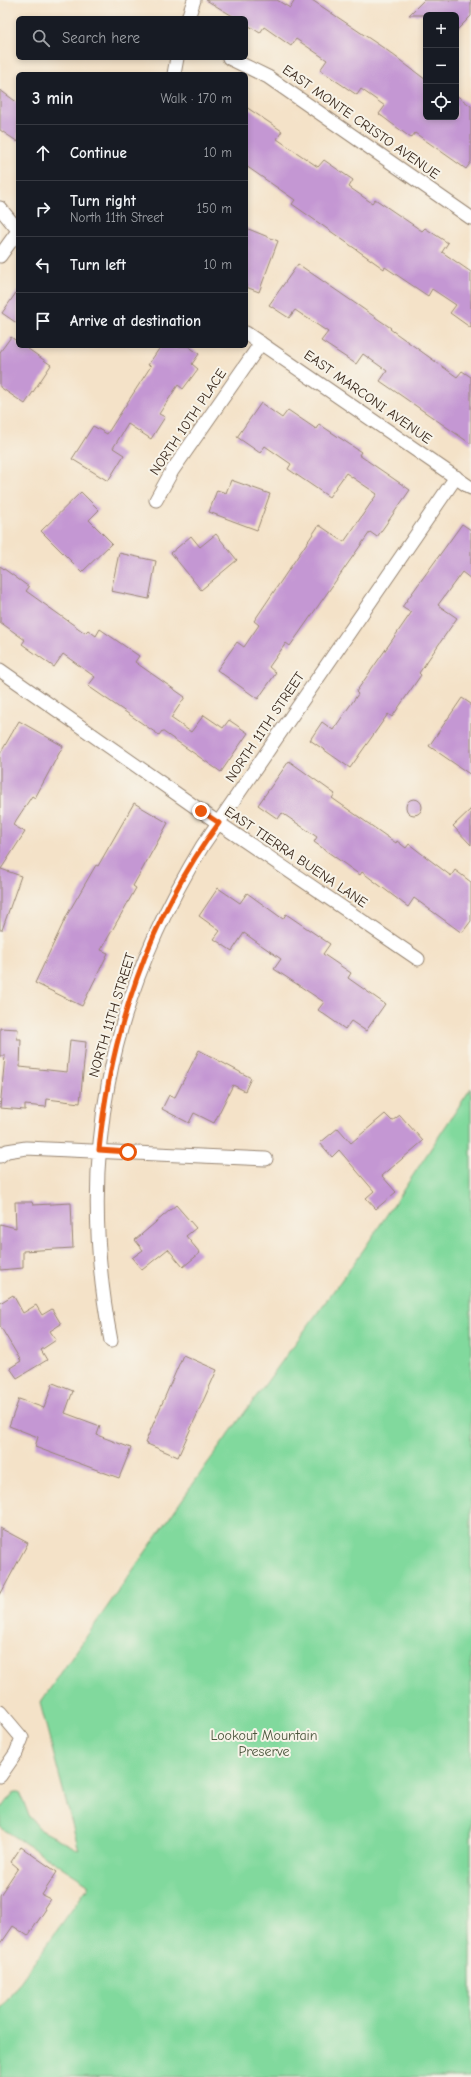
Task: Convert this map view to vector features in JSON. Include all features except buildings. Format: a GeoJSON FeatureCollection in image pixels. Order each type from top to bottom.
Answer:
{"type":"FeatureCollection","features":[{"type":"Feature","properties":{"kind":"street"},"geometry":{"type":"LineString","coordinates":[[189,16],[194,0]]}},
{"type":"Feature","properties":{"kind":"street"},"geometry":{"type":"LineString","coordinates":[[174,72],[177,60]]}},
{"type":"Feature","properties":{"kind":"street","name":"EAST MONTE CRISTO AVENUE"},"geometry":{"type":"LineString","coordinates":[[233,60],[268,78],[471,218]]}},
{"type":"Feature","properties":{"kind":"street"},"geometry":{"type":"LineString","coordinates":[[0,208],[16,228]]}},
{"type":"Feature","properties":{"kind":"street"},"geometry":{"type":"LineString","coordinates":[[0,256],[16,233]]}},
{"type":"Feature","properties":{"kind":"street","name":"EAST MARCONI AVENUE"},"geometry":{"type":"LineString","coordinates":[[248,334],[471,488]]}},
{"type":"Feature","properties":{"kind":"street","name":"NORTH 10TH PLACE"},"geometry":{"type":"LineString","coordinates":[[156,500],[172,471],[261,343]]}},
{"type":"Feature","properties":{"kind":"street","name":"NORTH 11TH STREET"},"geometry":{"type":"LineString","coordinates":[[111,1340],[105,1309],[96,1221],[99,1150],[106,1086],[138,975],[179,884],[203,844],[219,823],[456,477]]}},
{"type":"Feature","properties":{"kind":"street","name":"EAST TIERRA BUENA LANE"},"geometry":{"type":"LineString","coordinates":[[2,675],[418,959]]}},
{"type":"Feature","properties":{"kind":"street"},"geometry":{"type":"LineString","coordinates":[[0,1156],[7,1151],[26,1148],[99,1150],[266,1159]]}},
{"type":"Feature","properties":{"kind":"street"},"geometry":{"type":"LineString","coordinates":[[0,1712],[22,1738],[16,1753],[0,1776]]}},
{"type":"Feature","properties":{"kind":"green space","name":"Lookout Mountain Preserve"},"geometry":{"type":"Polygon","coordinates":[[[471,1088],[471,2077],[0,2077],[0,2010],[88,1887],[88,1884],[0,1827],[0,1811],[14,1792],[20,1792],[29,1816],[41,1830],[79,1850],[40,1703],[207,1464],[364,1249],[471,1088]]]}},
{"type":"Feature","properties":{"kind":"route"},"geometry":{"type":"LineString","coordinates":[[128,1152],[99,1150],[106,1086],[121,1029],[138,975],[158,926],[179,884],[203,844],[219,823],[201,811]]}}]}
